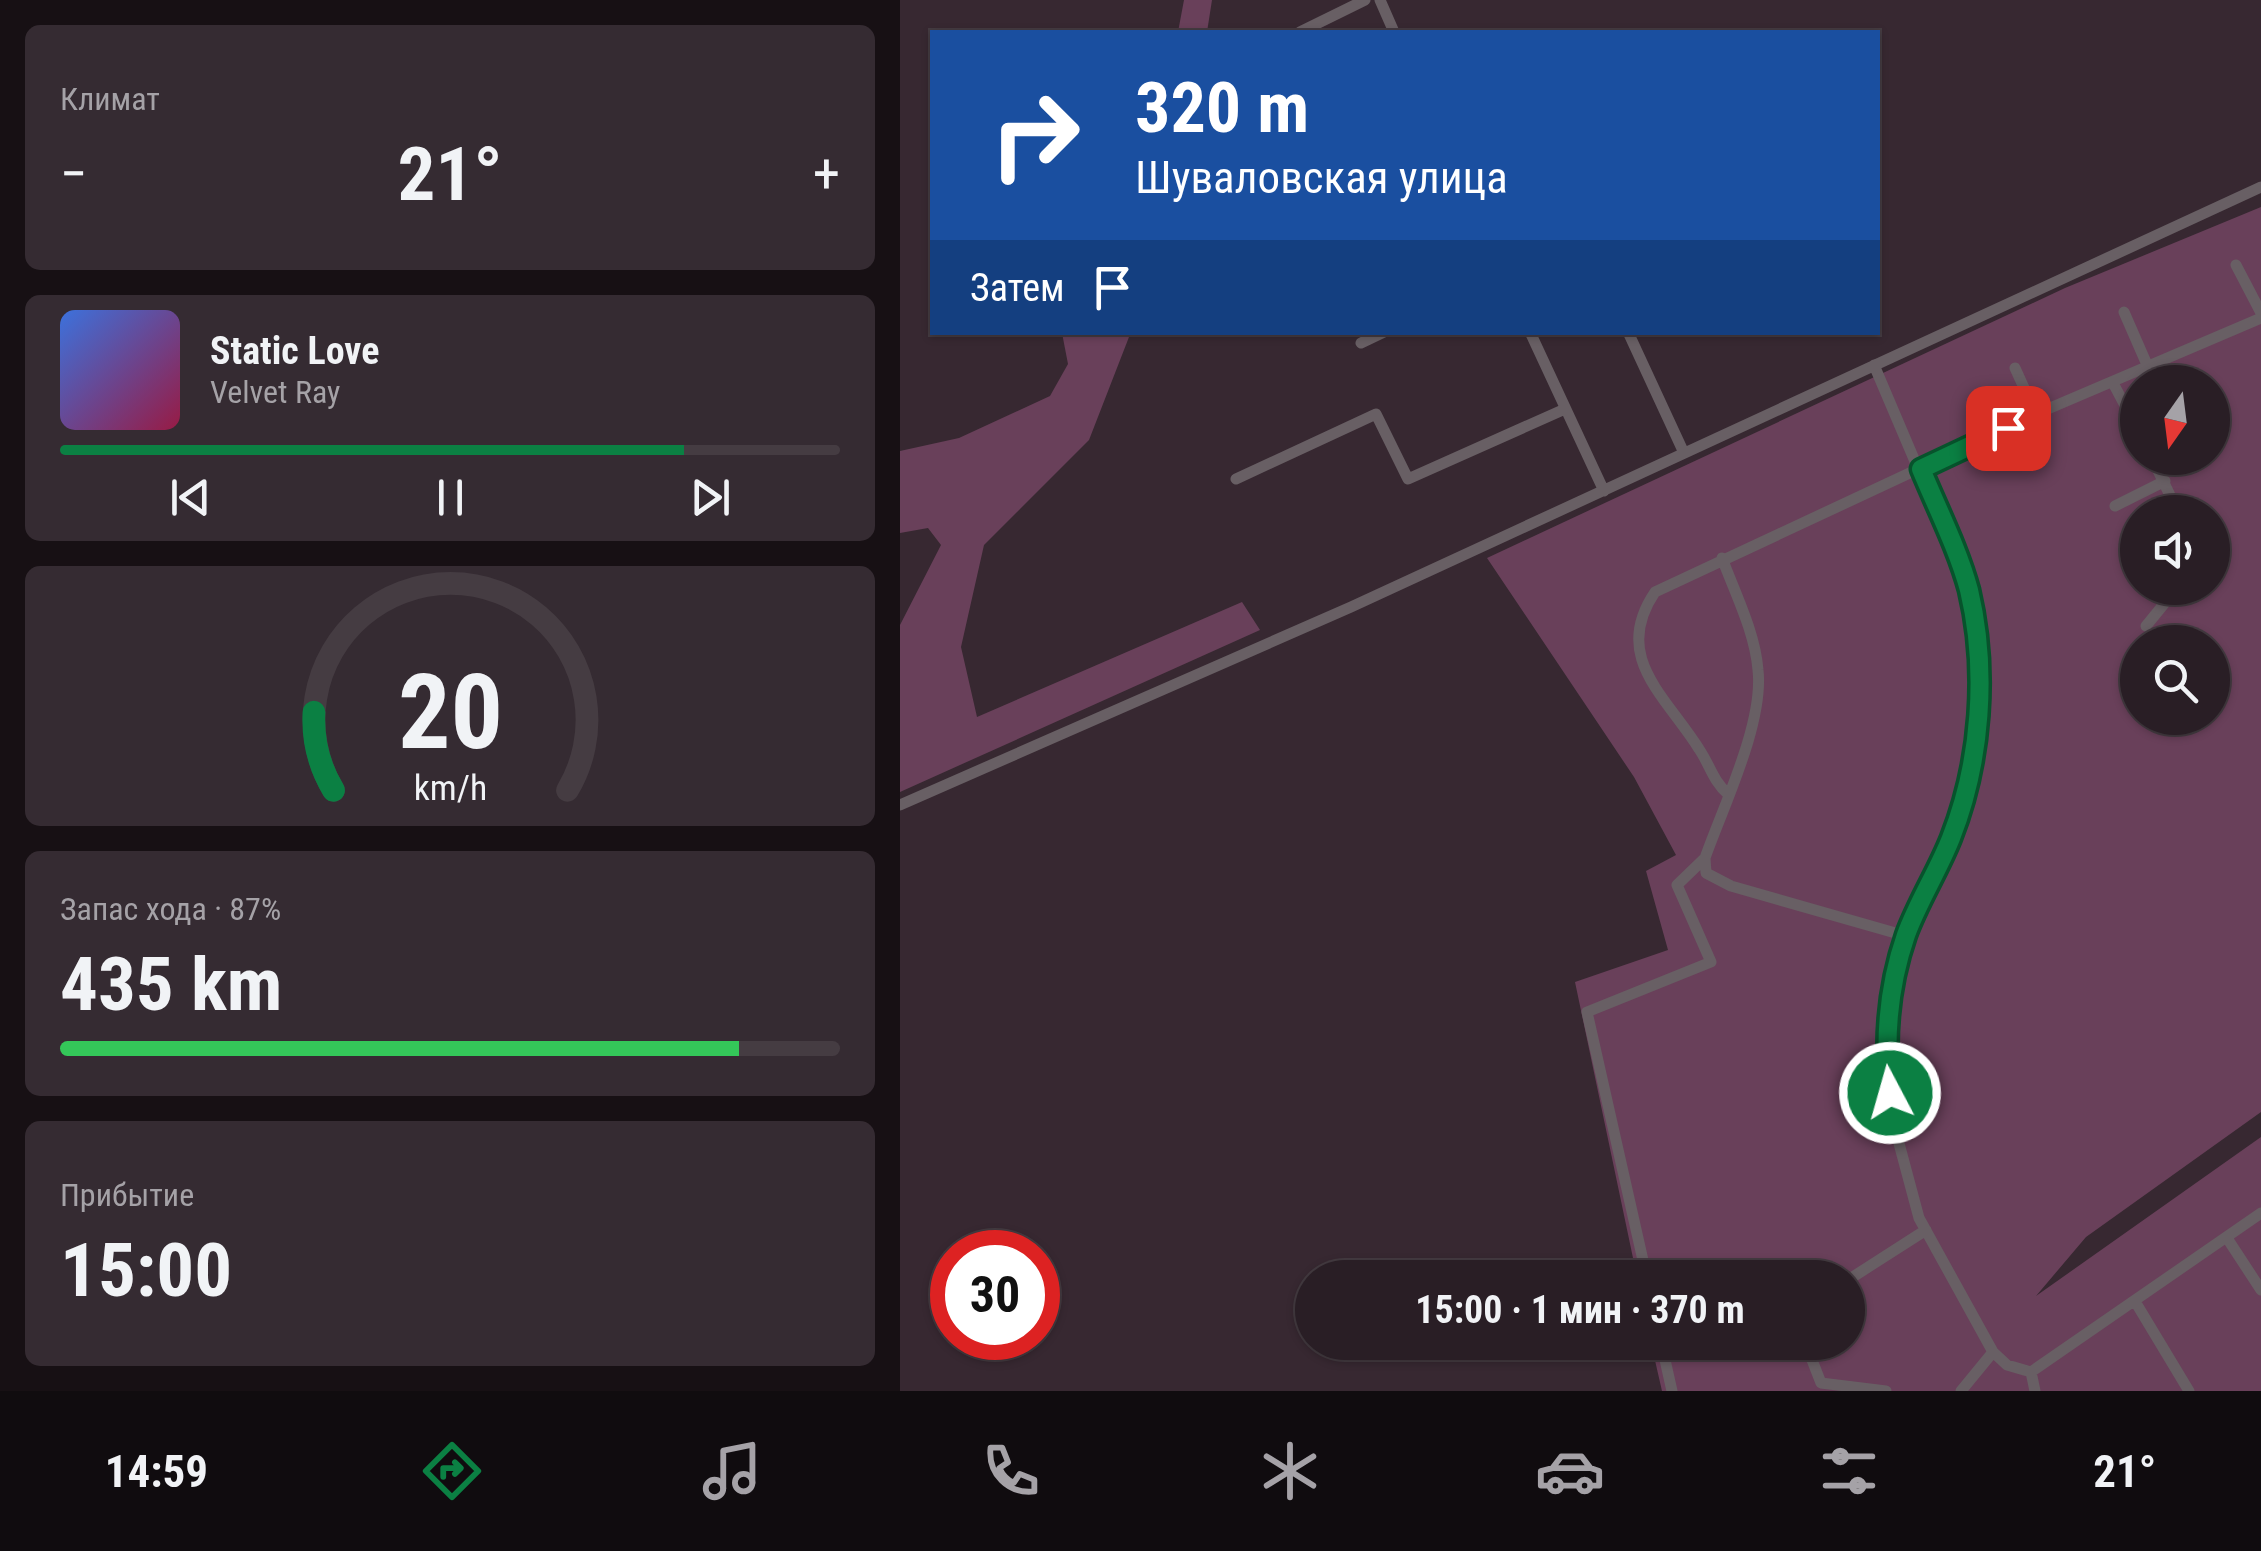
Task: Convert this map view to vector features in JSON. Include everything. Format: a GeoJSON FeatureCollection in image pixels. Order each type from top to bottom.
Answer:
{"type":"FeatureCollection","features":[{"type":"Feature","properties":{"kind":"street"},"geometry":{"type":"LineString","coordinates":[[1304,30],[1365,0]]}},
{"type":"Feature","properties":{"kind":"street"},"geometry":{"type":"LineString","coordinates":[[1380,0],[1393,30]]}},
{"type":"Feature","properties":{"kind":"street"},"geometry":{"type":"LineString","coordinates":[[900,805],[1604,490],[2261,187]]}},
{"type":"Feature","properties":{"kind":"street"},"geometry":{"type":"LineString","coordinates":[[2150,365],[2261,316],[2236,266]]}},
{"type":"Feature","properties":{"kind":"street"},"geometry":{"type":"LineString","coordinates":[[2124,312],[2148,365]]}},
{"type":"Feature","properties":{"kind":"street"},"geometry":{"type":"LineString","coordinates":[[1361,343],[1378,335]]}},
{"type":"Feature","properties":{"kind":"street"},"geometry":{"type":"LineString","coordinates":[[1531,335],[1604,490]]}},
{"type":"Feature","properties":{"kind":"street"},"geometry":{"type":"LineString","coordinates":[[1629,335],[1684,453]]}},
{"type":"Feature","properties":{"kind":"street"},"geometry":{"type":"LineString","coordinates":[[1874,365],[1968,586],[1978,674],[1974,766],[1952,837],[1906,936],[1884,1036],[1893,1121],[1926,1230],[1993,1352],[2007,1365],[2031,1372],[2261,1213]]}},
{"type":"Feature","properties":{"kind":"street"},"geometry":{"type":"LineString","coordinates":[[2015,368],[2036,414]]}},
{"type":"Feature","properties":{"kind":"street"},"geometry":{"type":"LineString","coordinates":[[1728,794],[1717,785],[1701,752],[1640,660],[1636,639],[1655,592],[2120,378]]}},
{"type":"Feature","properties":{"kind":"street"},"geometry":{"type":"LineString","coordinates":[[2112,382],[2120,397]]}},
{"type":"Feature","properties":{"kind":"street"},"geometry":{"type":"LineString","coordinates":[[1236,479],[1376,414],[1408,478],[1565,408]]}},
{"type":"Feature","properties":{"kind":"street"},"geometry":{"type":"LineString","coordinates":[[2161,475],[2170,495]]}},
{"type":"Feature","properties":{"kind":"street"},"geometry":{"type":"LineString","coordinates":[[2114,506],[2164,481]]}},
{"type":"Feature","properties":{"kind":"street"},"geometry":{"type":"LineString","coordinates":[[1722,558],[1754,646],[1759,684],[1705,858],[1706,873],[1730,886],[1906,936]]}},
{"type":"Feature","properties":{"kind":"street"},"geometry":{"type":"LineString","coordinates":[[2147,625],[2163,605]]}},
{"type":"Feature","properties":{"kind":"street"},"geometry":{"type":"LineString","coordinates":[[1643,1260],[1587,1012],[1711,962],[1678,886],[1705,858]]}},
{"type":"Feature","properties":{"kind":"street"},"geometry":{"type":"LineString","coordinates":[[1865,1269],[1926,1230]]}},
{"type":"Feature","properties":{"kind":"street"},"geometry":{"type":"LineString","coordinates":[[2227,1238],[2261,1290]]}},
{"type":"Feature","properties":{"kind":"street"},"geometry":{"type":"LineString","coordinates":[[2136,1303],[2189,1391]]}},
{"type":"Feature","properties":{"kind":"street"},"geometry":{"type":"LineString","coordinates":[[1962,1391],[1993,1352]]}},
{"type":"Feature","properties":{"kind":"street"},"geometry":{"type":"LineString","coordinates":[[1665,1360],[1672,1391]]}},
{"type":"Feature","properties":{"kind":"street"},"geometry":{"type":"LineString","coordinates":[[1812,1360],[1821,1383],[1886,1391]]}},
{"type":"Feature","properties":{"kind":"street"},"geometry":{"type":"LineString","coordinates":[[2031,1372],[2036,1391]]}},
{"type":"Feature","properties":{"kind":"shaded area"},"geometry":{"type":"Polygon","coordinates":[[[1184,0],[1212,0],[1207,30],[1178,30],[1184,0]]]}},
{"type":"Feature","properties":{"kind":"shaded area"},"geometry":{"type":"Polygon","coordinates":[[[2261,207],[2261,1112],[2086,1237],[2036,1296],[2261,1137],[2261,1391],[1662,1391],[1655,1360],[1865,1360],[1865,1260],[1633,1260],[1575,982],[1668,950],[1646,871],[1676,855],[1634,777],[1487,558],[2065,288],[2261,207]]]}},
{"type":"Feature","properties":{"kind":"shaded area"},"geometry":{"type":"Polygon","coordinates":[[[1062,335],[1134,335],[1129,337],[1089,440],[984,545],[961,647],[977,717],[1242,602],[1260,630],[900,792],[900,625],[941,545],[928,528],[900,533],[900,451],[959,438],[1050,396],[1068,364],[1062,335]]]}},
{"type":"Feature","properties":{"kind":"route"},"geometry":{"type":"LineString","coordinates":[[1890,1093],[1884,1036],[1906,936],[1952,837],[1974,766],[1978,721],[1978,674],[1968,586],[1921,469],[2008,428]]}}]}
